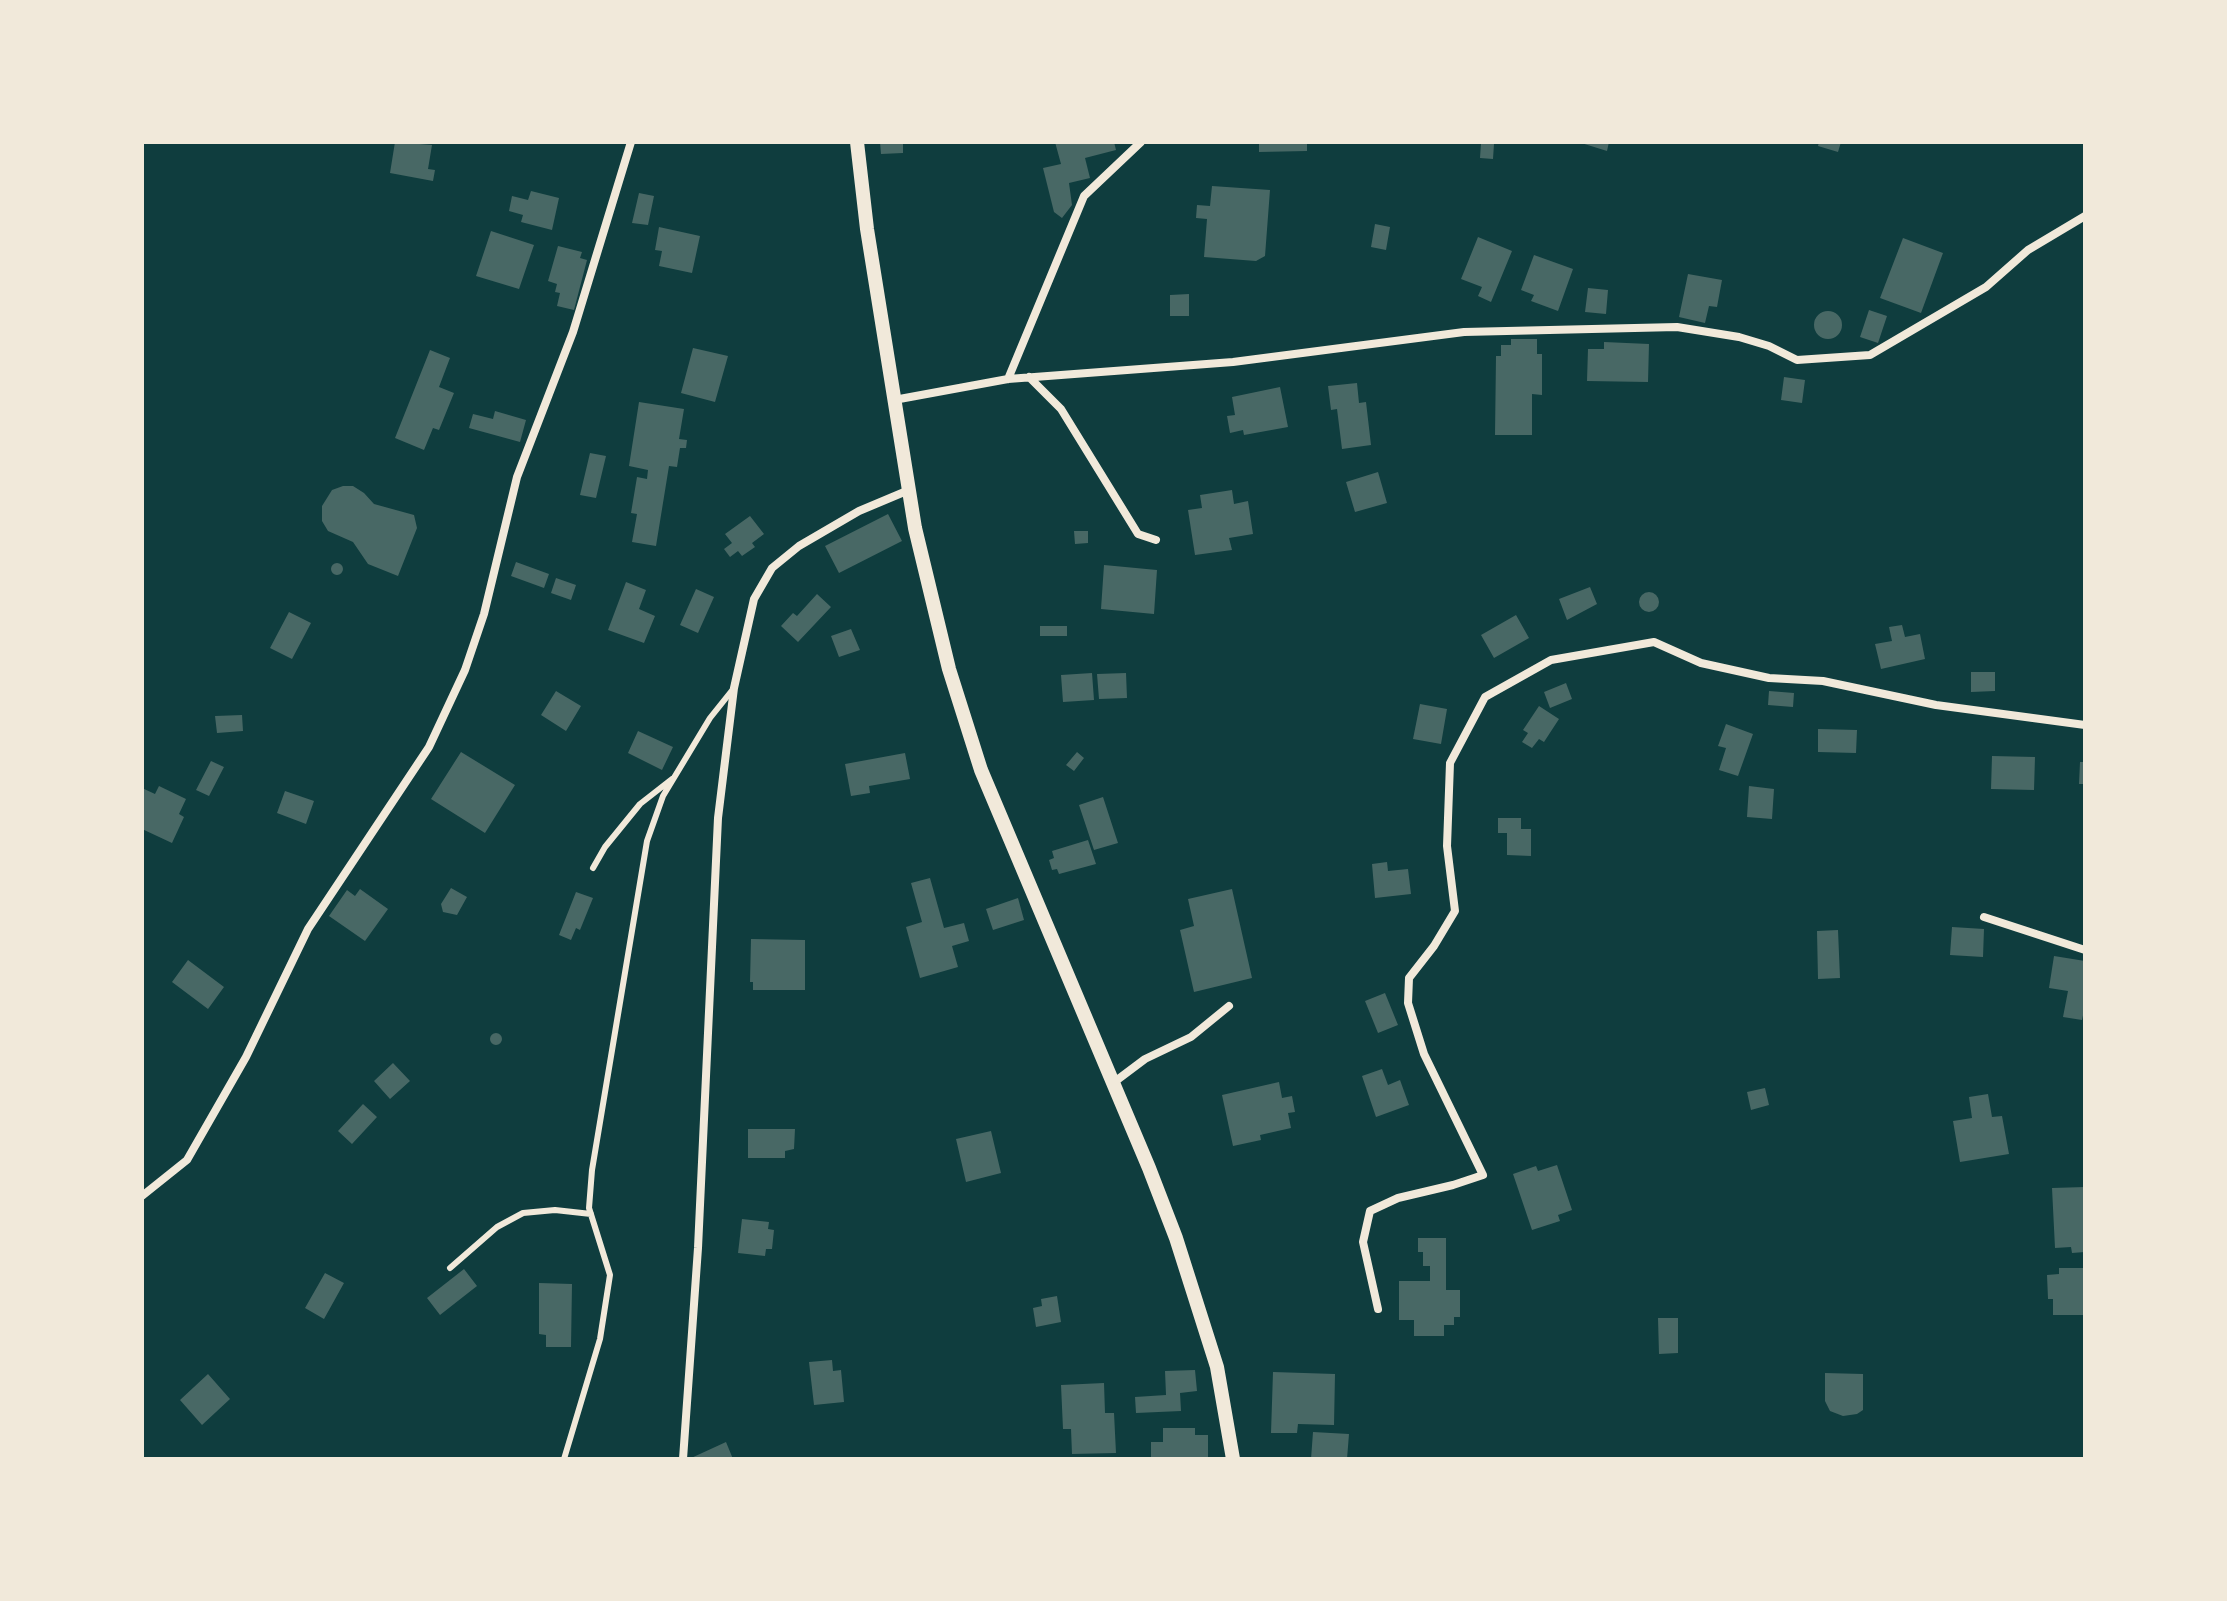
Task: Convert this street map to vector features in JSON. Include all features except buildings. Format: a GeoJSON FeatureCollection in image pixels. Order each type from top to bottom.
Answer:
{"type":"FeatureCollection","features":[{"type":"Feature","properties":{"kind":"street"},"geometry":{"type":"LineString","coordinates":[[142,1196],[187,1160],[246,1057],[308,929],[429,747],[465,670],[484,614],[517,477],[573,332],[631,142]]}},
{"type":"Feature","properties":{"kind":"street"},"geometry":{"type":"LineString","coordinates":[[857,142],[867,229],[915,528],[949,669],[981,770],[1176,1238],[1217,1367],[1233,1459]]}},
{"type":"Feature","properties":{"kind":"street"},"geometry":{"type":"LineString","coordinates":[[1008,379],[1084,196],[1141,142]]}},
{"type":"Feature","properties":{"kind":"street"},"geometry":{"type":"LineString","coordinates":[[893,400],[1008,379],[1233,362],[1464,332],[1677,327],[1739,337],[1769,346],[1797,360],[1870,355],[1986,287],[2028,250],[2085,216]]}},
{"type":"Feature","properties":{"kind":"street"},"geometry":{"type":"LineString","coordinates":[[1029,377],[1061,409],[1138,534],[1156,540]]}},
{"type":"Feature","properties":{"kind":"street"},"geometry":{"type":"LineString","coordinates":[[683,1459],[699,1233],[718,818],[734,688],[754,599],[772,568],[799,546],[859,511],[909,490]]}},
{"type":"Feature","properties":{"kind":"street"},"geometry":{"type":"LineString","coordinates":[[1378,1309],[1363,1242],[1370,1211],[1398,1198],[1483,1175],[1424,1054],[1408,1003],[1409,978],[1434,946],[1455,911],[1447,846],[1450,763],[1485,697],[1551,660],[1654,642],[1701,663],[1769,678],[1823,681],[1936,705],[2085,725]]}},
{"type":"Feature","properties":{"kind":"street"},"geometry":{"type":"LineString","coordinates":[[1984,917],[2085,950]]}},
{"type":"Feature","properties":{"kind":"street"},"geometry":{"type":"LineString","coordinates":[[1113,1083],[1145,1059],[1191,1037],[1229,1006]]}},
{"type":"Feature","properties":{"kind":"lane"},"geometry":{"type":"LineString","coordinates":[[564,1459],[600,1339],[610,1275],[591,1214],[592,1170],[647,841],[663,796],[710,718],[734,688]]}},
{"type":"Feature","properties":{"kind":"lane"},"geometry":{"type":"LineString","coordinates":[[593,868],[605,847],[640,804],[675,777]]}},
{"type":"Feature","properties":{"kind":"lane"},"geometry":{"type":"LineString","coordinates":[[450,1268],[497,1227],[523,1213],[555,1210],[591,1214]]}}]}
